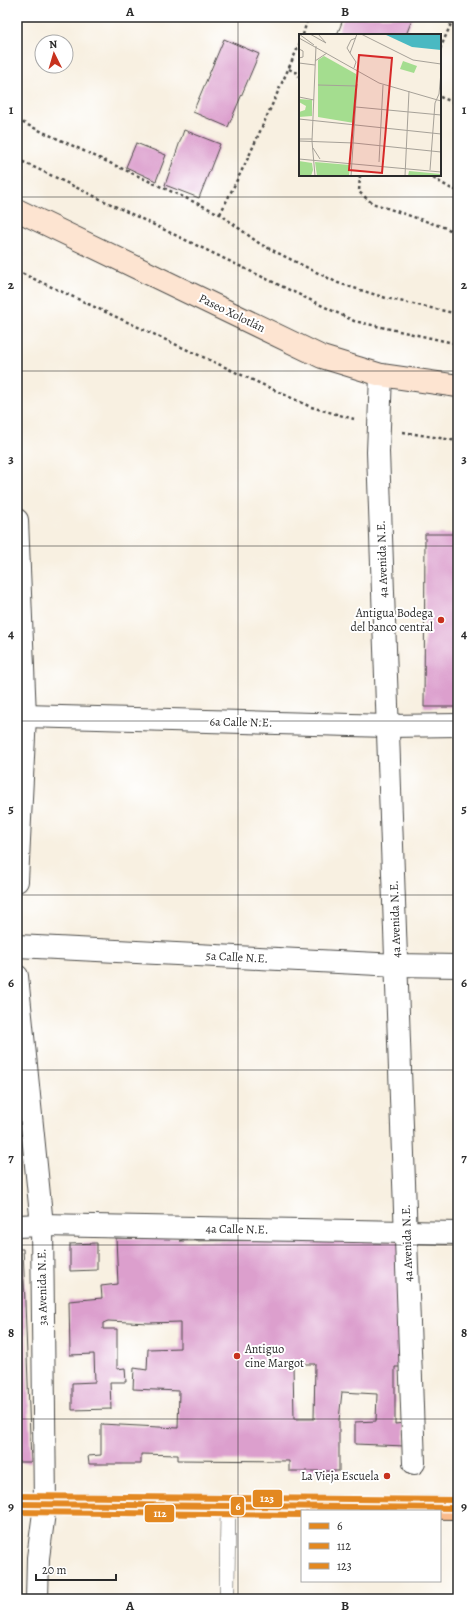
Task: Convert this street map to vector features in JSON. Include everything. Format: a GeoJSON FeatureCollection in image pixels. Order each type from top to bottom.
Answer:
{"type":"FeatureCollection","features":[{"type":"Feature","properties":{"kind":"highway"},"geometry":{"type":"LineString","coordinates":[[17,1504],[458,1508]]}},
{"type":"Feature","properties":{"kind":"street","name":"Paseo Xolotlán"},"geometry":{"type":"LineString","coordinates":[[17,210],[322,357],[381,375],[458,386]]}},
{"type":"Feature","properties":{"kind":"street","name":"4a Avenida N.E."},"geometry":{"type":"LineString","coordinates":[[381,375],[378,452],[414,1463]]}},
{"type":"Feature","properties":{"kind":"street"},"geometry":{"type":"LineString","coordinates":[[17,520],[25,716],[17,881]]}},
{"type":"Feature","properties":{"kind":"street","name":"6a Calle N.E."},"geometry":{"type":"LineString","coordinates":[[25,716],[388,726],[458,725]]}},
{"type":"Feature","properties":{"kind":"street","name":"5a Calle N.E."},"geometry":{"type":"LineString","coordinates":[[17,946],[397,965],[458,966]]}},
{"type":"Feature","properties":{"kind":"street","name":"3a Avenida N.E."},"geometry":{"type":"LineString","coordinates":[[17,976],[42,1225],[45,1505],[38,1558],[37,1599]]}},
{"type":"Feature","properties":{"kind":"street","name":"4a Calle N.E."},"geometry":{"type":"LineString","coordinates":[[17,1226],[42,1225],[458,1233]]}},
{"type":"Feature","properties":{"kind":"lane"},"geometry":{"type":"LineString","coordinates":[[227,1589],[228,1506]]}},
{"type":"Feature","properties":{"kind":"path"},"geometry":{"type":"LineString","coordinates":[[303,34],[308,17]]}},
{"type":"Feature","properties":{"kind":"path"},"geometry":{"type":"LineString","coordinates":[[441,47],[454,17]]}},
{"type":"Feature","properties":{"kind":"path"},"geometry":{"type":"LineString","coordinates":[[220,214],[248,158],[299,45]]}},
{"type":"Feature","properties":{"kind":"path"},"geometry":{"type":"LineString","coordinates":[[289,69],[297,73],[299,76]]}},
{"type":"Feature","properties":{"kind":"path"},"geometry":{"type":"LineString","coordinates":[[441,96],[458,104]]}},
{"type":"Feature","properties":{"kind":"path"},"geometry":{"type":"LineString","coordinates":[[17,120],[220,214],[260,244],[338,283],[386,298],[458,314]]}},
{"type":"Feature","properties":{"kind":"path"},"geometry":{"type":"LineString","coordinates":[[17,159],[354,321],[458,344]]}},
{"type":"Feature","properties":{"kind":"path"},"geometry":{"type":"LineString","coordinates":[[360,176],[359,192],[372,203],[446,228],[458,234]]}},
{"type":"Feature","properties":{"kind":"path"},"geometry":{"type":"LineString","coordinates":[[430,176],[458,191]]}},
{"type":"Feature","properties":{"kind":"path"},"geometry":{"type":"LineString","coordinates":[[17,271],[311,407],[395,430],[458,441]]}},
{"type":"Feature","properties":{"kind":"building"},"geometry":{"type":"Polygon","coordinates":[[[344,17],[413,17],[406,34],[337,34],[344,17]]]}},
{"type":"Feature","properties":{"kind":"building"},"geometry":{"type":"Polygon","coordinates":[[[224,39],[259,54],[228,127],[193,112],[224,39]]]}},
{"type":"Feature","properties":{"kind":"building"},"geometry":{"type":"Polygon","coordinates":[[[184,130],[220,144],[199,198],[165,185],[184,130]]]}},
{"type":"Feature","properties":{"kind":"building"},"geometry":{"type":"Polygon","coordinates":[[[136,143],[166,155],[156,181],[126,167],[136,143]]]}},
{"type":"Feature","properties":{"kind":"building","name":"Antigua Bodega del banco central"},"geometry":{"type":"Polygon","coordinates":[[[425,534],[458,534],[458,707],[424,707],[425,534]]]}},
{"type":"Feature","properties":{"kind":"building"},"geometry":{"type":"Polygon","coordinates":[[[116,1238],[186,1238],[180,1241],[403,1241],[401,1367],[395,1367],[395,1424],[404,1423],[405,1446],[355,1444],[355,1422],[376,1421],[377,1394],[342,1392],[339,1420],[339,1471],[289,1471],[289,1461],[178,1460],[178,1455],[141,1454],[141,1464],[89,1464],[88,1456],[101,1455],[101,1424],[178,1428],[179,1391],[133,1389],[134,1368],[147,1370],[148,1349],[180,1348],[180,1322],[149,1323],[108,1321],[103,1323],[103,1329],[117,1329],[117,1369],[125,1368],[126,1382],[110,1382],[111,1409],[72,1410],[72,1383],[95,1382],[94,1354],[70,1355],[69,1301],[102,1298],[101,1286],[118,1284],[116,1238]],[[293,1364],[294,1419],[314,1419],[315,1364],[293,1364]]]}},
{"type":"Feature","properties":{"kind":"building"},"geometry":{"type":"Polygon","coordinates":[[[97,1243],[97,1270],[70,1271],[70,1244],[97,1243]]]}},
{"type":"Feature","properties":{"kind":"building"},"geometry":{"type":"Polygon","coordinates":[[[17,1249],[23,1249],[31,1462],[17,1462],[17,1249]]]}},
{"type":"Feature","properties":{"kind":"transit line","name":"123"},"geometry":{"type":"LineString","coordinates":[[17,1496],[458,1500]]}},
{"type":"Feature","properties":{"kind":"transit line","name":"6"},"geometry":{"type":"LineString","coordinates":[[17,1504],[458,1508]]}},
{"type":"Feature","properties":{"kind":"transit line","name":"112"},"geometry":{"type":"LineString","coordinates":[[17,1512],[301,1515]]}},
{"type":"Feature","properties":{"kind":"place","name":"Antigua Bodega del banco central"},"geometry":{"type":"Point","coordinates":[441,620]}},
{"type":"Feature","properties":{"kind":"place","name":"Antiguo cine Margot"},"geometry":{"type":"Point","coordinates":[237,1356]}},
{"type":"Feature","properties":{"kind":"place","name":"La Vieja Escuela"},"geometry":{"type":"Point","coordinates":[387,1476]}}]}
